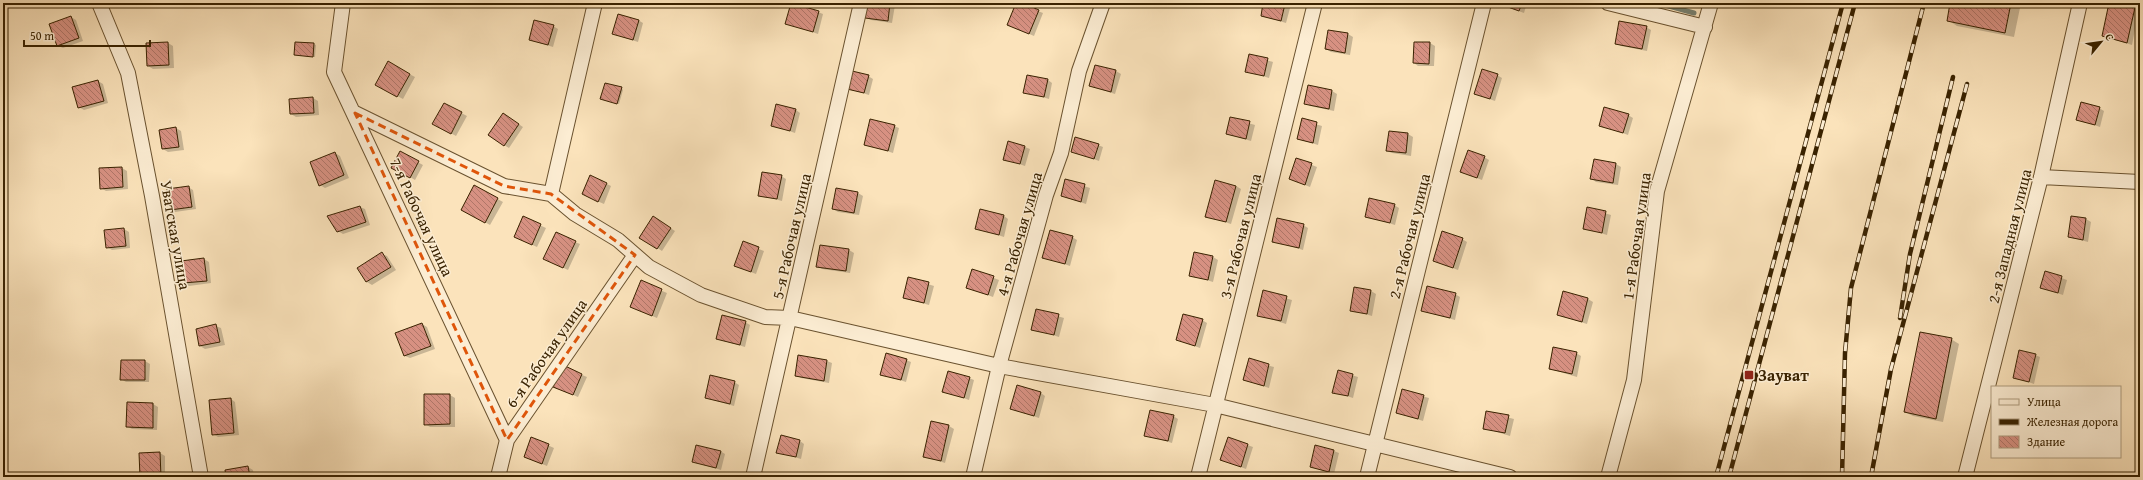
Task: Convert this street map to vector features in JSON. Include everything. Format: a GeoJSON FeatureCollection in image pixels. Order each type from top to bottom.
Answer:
{"type":"FeatureCollection","features":[{"type":"Feature","properties":{"kind":"street","name":"Уватская улица"},"geometry":{"type":"LineString","coordinates":[[99,3],[128,73],[152,196],[201,477]]}},
{"type":"Feature","properties":{"kind":"street","name":"7-я Рабочая улица"},"geometry":{"type":"LineString","coordinates":[[343,3],[334,72],[355,113],[507,440]]}},
{"type":"Feature","properties":{"kind":"street"},"geometry":{"type":"LineString","coordinates":[[551,194],[595,3]]}},
{"type":"Feature","properties":{"kind":"street","name":"5-я Рабочая улица"},"geometry":{"type":"LineString","coordinates":[[752,477],[790,318],[861,3]]}},
{"type":"Feature","properties":{"kind":"street","name":"4-я Рабочая улица"},"geometry":{"type":"LineString","coordinates":[[973,477],[999,366],[1046,195],[1061,153],[1079,71],[1103,3]]}},
{"type":"Feature","properties":{"kind":"street","name":"3-я Рабочая улица"},"geometry":{"type":"LineString","coordinates":[[1198,477],[1315,3]]}},
{"type":"Feature","properties":{"kind":"street","name":"2-я Рабочая улица"},"geometry":{"type":"LineString","coordinates":[[1367,477],[1484,3]]}},
{"type":"Feature","properties":{"kind":"street"},"geometry":{"type":"LineString","coordinates":[[1608,3],[1705,27]]}},
{"type":"Feature","properties":{"kind":"street","name":"1-я Рабочая улица"},"geometry":{"type":"LineString","coordinates":[[1608,477],[1634,380],[1656,191],[1711,3]]}},
{"type":"Feature","properties":{"kind":"street","name":"2-я Западная улица"},"geometry":{"type":"LineString","coordinates":[[1965,477],[2042,177],[2080,3]]}},
{"type":"Feature","properties":{"kind":"street"},"geometry":{"type":"LineString","coordinates":[[355,113],[504,186],[551,194],[575,214],[618,240],[648,267],[701,295],[765,317],[790,318],[999,366],[1215,405],[1510,477]]}},
{"type":"Feature","properties":{"kind":"street"},"geometry":{"type":"LineString","coordinates":[[2042,177],[2140,182]]}},
{"type":"Feature","properties":{"kind":"street","name":"6-я Рабочая улица"},"geometry":{"type":"LineString","coordinates":[[498,477],[507,440],[635,255]]}},
{"type":"Feature","properties":{"kind":"highlighted area"},"geometry":{"type":"Polygon","coordinates":[[[355,113],[504,186],[551,194],[635,255],[507,440],[355,113]]]}},
{"type":"Feature","properties":{"kind":"building"},"geometry":{"type":"Polygon","coordinates":[[[791,3],[819,11],[813,32],[785,24],[791,3]]]}},
{"type":"Feature","properties":{"kind":"building"},"geometry":{"type":"Polygon","coordinates":[[[867,3],[890,3],[888,21],[865,18],[867,3]]]}},
{"type":"Feature","properties":{"kind":"building"},"geometry":{"type":"Polygon","coordinates":[[[1016,3],[1023,3],[1039,10],[1029,34],[1007,25],[1016,3]]]}},
{"type":"Feature","properties":{"kind":"building"},"geometry":{"type":"Polygon","coordinates":[[[1263,3],[1285,4],[1281,21],[1261,16],[1263,3]]]}},
{"type":"Feature","properties":{"kind":"building"},"geometry":{"type":"Polygon","coordinates":[[[1497,3],[1522,3],[1519,11],[1497,3]]]}},
{"type":"Feature","properties":{"kind":"building"},"geometry":{"type":"Polygon","coordinates":[[[1950,3],[2011,3],[2005,33],[1947,21],[1950,3]]]}},
{"type":"Feature","properties":{"kind":"building"},"geometry":{"type":"Polygon","coordinates":[[[2109,3],[2136,3],[2127,43],[2102,36],[2109,3]]]}},
{"type":"Feature","properties":{"kind":"building"},"geometry":{"type":"Polygon","coordinates":[[[618,14],[639,20],[633,40],[612,34],[618,14]]]}},
{"type":"Feature","properties":{"kind":"building"},"geometry":{"type":"Polygon","coordinates":[[[71,16],[79,38],[57,46],[49,24],[71,16]]]}},
{"type":"Feature","properties":{"kind":"building"},"geometry":{"type":"Polygon","coordinates":[[[534,20],[554,25],[548,45],[529,40],[534,20]]]}},
{"type":"Feature","properties":{"kind":"building"},"geometry":{"type":"Polygon","coordinates":[[[1619,21],[1647,26],[1642,49],[1615,44],[1619,21]]]}},
{"type":"Feature","properties":{"kind":"building"},"geometry":{"type":"Polygon","coordinates":[[[1328,30],[1348,33],[1345,53],[1325,49],[1328,30]]]}},
{"type":"Feature","properties":{"kind":"building"},"geometry":{"type":"Polygon","coordinates":[[[168,42],[169,65],[147,66],[146,43],[168,42]]]}},
{"type":"Feature","properties":{"kind":"building"},"geometry":{"type":"Polygon","coordinates":[[[295,42],[314,43],[313,57],[294,55],[295,42]]]}},
{"type":"Feature","properties":{"kind":"building"},"geometry":{"type":"Polygon","coordinates":[[[1414,42],[1430,42],[1429,64],[1413,63],[1414,42]]]}},
{"type":"Feature","properties":{"kind":"building"},"geometry":{"type":"Polygon","coordinates":[[[1249,54],[1268,58],[1264,76],[1245,72],[1249,54]]]}},
{"type":"Feature","properties":{"kind":"building"},"geometry":{"type":"Polygon","coordinates":[[[388,61],[410,74],[397,97],[375,85],[388,61]]]}},
{"type":"Feature","properties":{"kind":"building"},"geometry":{"type":"Polygon","coordinates":[[[1095,65],[1116,70],[1111,92],[1089,86],[1095,65]]]}},
{"type":"Feature","properties":{"kind":"building"},"geometry":{"type":"Polygon","coordinates":[[[1482,69],[1498,74],[1490,99],[1474,94],[1482,69]]]}},
{"type":"Feature","properties":{"kind":"building"},"geometry":{"type":"Polygon","coordinates":[[[852,71],[869,75],[864,93],[847,89],[852,71]]]}},
{"type":"Feature","properties":{"kind":"building"},"geometry":{"type":"Polygon","coordinates":[[[1027,75],[1048,79],[1044,97],[1023,93],[1027,75]]]}},
{"type":"Feature","properties":{"kind":"building"},"geometry":{"type":"Polygon","coordinates":[[[98,80],[104,101],[78,108],[72,87],[98,80]]]}},
{"type":"Feature","properties":{"kind":"building"},"geometry":{"type":"Polygon","coordinates":[[[605,83],[622,87],[617,104],[600,99],[605,83]]]}},
{"type":"Feature","properties":{"kind":"building"},"geometry":{"type":"Polygon","coordinates":[[[1308,85],[1332,90],[1329,109],[1304,104],[1308,85]]]}},
{"type":"Feature","properties":{"kind":"building"},"geometry":{"type":"Polygon","coordinates":[[[313,97],[314,113],[290,114],[289,99],[313,97]]]}},
{"type":"Feature","properties":{"kind":"building"},"geometry":{"type":"Polygon","coordinates":[[[2081,102],[2100,107],[2095,125],[2076,120],[2081,102]]]}},
{"type":"Feature","properties":{"kind":"building"},"geometry":{"type":"Polygon","coordinates":[[[444,103],[462,112],[451,134],[432,124],[444,103]]]}},
{"type":"Feature","properties":{"kind":"building"},"geometry":{"type":"Polygon","coordinates":[[[776,104],[796,109],[790,131],[771,126],[776,104]]]}},
{"type":"Feature","properties":{"kind":"building"},"geometry":{"type":"Polygon","coordinates":[[[1604,107],[1629,114],[1623,133],[1599,126],[1604,107]]]}},
{"type":"Feature","properties":{"kind":"building"},"geometry":{"type":"Polygon","coordinates":[[[503,113],[519,124],[504,146],[488,135],[503,113]]]}},
{"type":"Feature","properties":{"kind":"building"},"geometry":{"type":"Polygon","coordinates":[[[1230,117],[1250,121],[1246,139],[1226,134],[1230,117]]]}},
{"type":"Feature","properties":{"kind":"building"},"geometry":{"type":"Polygon","coordinates":[[[1302,118],[1317,122],[1313,143],[1297,139],[1302,118]]]}},
{"type":"Feature","properties":{"kind":"building"},"geometry":{"type":"Polygon","coordinates":[[[870,119],[895,125],[888,151],[864,145],[870,119]]]}},
{"type":"Feature","properties":{"kind":"building"},"geometry":{"type":"Polygon","coordinates":[[[176,127],[179,147],[162,149],[159,130],[176,127]]]}},
{"type":"Feature","properties":{"kind":"building"},"geometry":{"type":"Polygon","coordinates":[[[1389,131],[1408,133],[1406,153],[1386,151],[1389,131]]]}},
{"type":"Feature","properties":{"kind":"building"},"geometry":{"type":"Polygon","coordinates":[[[1075,137],[1099,144],[1094,159],[1071,152],[1075,137]]]}},
{"type":"Feature","properties":{"kind":"building"},"geometry":{"type":"Polygon","coordinates":[[[1008,141],[1025,146],[1020,164],[1003,160],[1008,141]]]}},
{"type":"Feature","properties":{"kind":"building"},"geometry":{"type":"Polygon","coordinates":[[[1468,150],[1485,156],[1477,178],[1460,172],[1468,150]]]}},
{"type":"Feature","properties":{"kind":"building"},"geometry":{"type":"Polygon","coordinates":[[[400,151],[419,161],[410,178],[391,168],[400,151]]]}},
{"type":"Feature","properties":{"kind":"building"},"geometry":{"type":"Polygon","coordinates":[[[335,152],[344,175],[319,186],[310,162],[335,152]]]}},
{"type":"Feature","properties":{"kind":"building"},"geometry":{"type":"Polygon","coordinates":[[[1296,158],[1312,163],[1305,185],[1289,179],[1296,158]]]}},
{"type":"Feature","properties":{"kind":"building"},"geometry":{"type":"Polygon","coordinates":[[[1594,159],[1616,163],[1613,183],[1590,179],[1594,159]]]}},
{"type":"Feature","properties":{"kind":"building"},"geometry":{"type":"Polygon","coordinates":[[[122,167],[123,187],[100,189],[99,168],[122,167]]]}},
{"type":"Feature","properties":{"kind":"building"},"geometry":{"type":"Polygon","coordinates":[[[762,172],[782,175],[777,199],[758,196],[762,172]]]}},
{"type":"Feature","properties":{"kind":"building"},"geometry":{"type":"Polygon","coordinates":[[[590,175],[607,183],[598,202],[582,194],[590,175]]]}},
{"type":"Feature","properties":{"kind":"building"},"geometry":{"type":"Polygon","coordinates":[[[1065,179],[1085,184],[1081,202],[1061,196],[1065,179]]]}},
{"type":"Feature","properties":{"kind":"building"},"geometry":{"type":"Polygon","coordinates":[[[1215,180],[1236,186],[1226,222],[1205,217],[1215,180]]]}},
{"type":"Feature","properties":{"kind":"building"},"geometry":{"type":"Polygon","coordinates":[[[474,185],[498,198],[485,223],[461,210],[474,185]]]}},
{"type":"Feature","properties":{"kind":"building"},"geometry":{"type":"Polygon","coordinates":[[[189,186],[192,207],[170,210],[167,189],[189,186]]]}},
{"type":"Feature","properties":{"kind":"building"},"geometry":{"type":"Polygon","coordinates":[[[836,188],[858,192],[854,213],[832,209],[836,188]]]}},
{"type":"Feature","properties":{"kind":"building"},"geometry":{"type":"Polygon","coordinates":[[[1369,198],[1395,204],[1390,223],[1365,217],[1369,198]]]}},
{"type":"Feature","properties":{"kind":"building"},"geometry":{"type":"Polygon","coordinates":[[[360,206],[366,222],[337,232],[327,216],[360,206]]]}},
{"type":"Feature","properties":{"kind":"building"},"geometry":{"type":"Polygon","coordinates":[[[1587,207],[1606,211],[1602,233],[1583,229],[1587,207]]]}},
{"type":"Feature","properties":{"kind":"building"},"geometry":{"type":"Polygon","coordinates":[[[980,209],[1004,215],[999,235],[975,229],[980,209]]]}},
{"type":"Feature","properties":{"kind":"building"},"geometry":{"type":"Polygon","coordinates":[[[523,216],[541,224],[532,245],[514,237],[523,216]]]}},
{"type":"Feature","properties":{"kind":"building"},"geometry":{"type":"Polygon","coordinates":[[[653,216],[671,228],[657,249],[639,238],[653,216]]]}},
{"type":"Feature","properties":{"kind":"building"},"geometry":{"type":"Polygon","coordinates":[[[2071,216],[2086,218],[2083,240],[2068,237],[2071,216]]]}},
{"type":"Feature","properties":{"kind":"building"},"geometry":{"type":"Polygon","coordinates":[[[1277,218],[1304,224],[1299,248],[1272,242],[1277,218]]]}},
{"type":"Feature","properties":{"kind":"building"},"geometry":{"type":"Polygon","coordinates":[[[124,228],[126,246],[106,248],[104,230],[124,228]]]}},
{"type":"Feature","properties":{"kind":"building"},"geometry":{"type":"Polygon","coordinates":[[[1050,230],[1073,236],[1065,264],[1042,258],[1050,230]]]}},
{"type":"Feature","properties":{"kind":"building"},"geometry":{"type":"Polygon","coordinates":[[[1442,231],[1463,238],[1453,268],[1433,261],[1442,231]]]}},
{"type":"Feature","properties":{"kind":"building"},"geometry":{"type":"Polygon","coordinates":[[[556,232],[576,241],[563,268],[543,259],[556,232]]]}},
{"type":"Feature","properties":{"kind":"building"},"geometry":{"type":"Polygon","coordinates":[[[743,241],[759,247],[751,272],[734,266],[743,241]]]}},
{"type":"Feature","properties":{"kind":"building"},"geometry":{"type":"Polygon","coordinates":[[[820,245],[849,249],[846,271],[816,267],[820,245]]]}},
{"type":"Feature","properties":{"kind":"building"},"geometry":{"type":"Polygon","coordinates":[[[382,252],[391,267],[366,282],[357,268],[382,252]]]}},
{"type":"Feature","properties":{"kind":"building"},"geometry":{"type":"Polygon","coordinates":[[[1194,252],[1213,256],[1208,280],[1189,276],[1194,252]]]}},
{"type":"Feature","properties":{"kind":"building"},"geometry":{"type":"Polygon","coordinates":[[[204,258],[207,281],[183,283],[181,261],[204,258]]]}},
{"type":"Feature","properties":{"kind":"building"},"geometry":{"type":"Polygon","coordinates":[[[972,269],[994,276],[988,295],[966,288],[972,269]]]}},
{"type":"Feature","properties":{"kind":"building"},"geometry":{"type":"Polygon","coordinates":[[[2045,271],[2062,276],[2058,293],[2040,288],[2045,271]]]}},
{"type":"Feature","properties":{"kind":"building"},"geometry":{"type":"Polygon","coordinates":[[[908,277],[929,282],[924,303],[903,298],[908,277]]]}},
{"type":"Feature","properties":{"kind":"building"},"geometry":{"type":"Polygon","coordinates":[[[641,280],[662,289],[652,316],[630,307],[641,280]]]}},
{"type":"Feature","properties":{"kind":"building"},"geometry":{"type":"Polygon","coordinates":[[[1427,286],[1456,293],[1450,318],[1421,311],[1427,286]]]}},
{"type":"Feature","properties":{"kind":"building"},"geometry":{"type":"Polygon","coordinates":[[[1354,287],[1371,290],[1367,314],[1350,311],[1354,287]]]}},
{"type":"Feature","properties":{"kind":"building"},"geometry":{"type":"Polygon","coordinates":[[[1263,290],[1287,296],[1281,321],[1257,316],[1263,290]]]}},
{"type":"Feature","properties":{"kind":"building"},"geometry":{"type":"Polygon","coordinates":[[[1563,291],[1588,298],[1582,322],[1557,315],[1563,291]]]}},
{"type":"Feature","properties":{"kind":"building"},"geometry":{"type":"Polygon","coordinates":[[[1036,309],[1059,314],[1054,335],[1031,330],[1036,309]]]}},
{"type":"Feature","properties":{"kind":"building"},"geometry":{"type":"Polygon","coordinates":[[[1183,314],[1203,319],[1195,346],[1176,340],[1183,314]]]}},
{"type":"Feature","properties":{"kind":"building"},"geometry":{"type":"Polygon","coordinates":[[[722,315],[746,321],[740,345],[716,339],[722,315]]]}},
{"type":"Feature","properties":{"kind":"building"},"geometry":{"type":"Polygon","coordinates":[[[422,323],[431,346],[404,356],[395,333],[422,323]]]}},
{"type":"Feature","properties":{"kind":"building"},"geometry":{"type":"Polygon","coordinates":[[[216,324],[220,342],[199,346],[196,329],[216,324]]]}},
{"type":"Feature","properties":{"kind":"building"},"geometry":{"type":"Polygon","coordinates":[[[1920,332],[1952,338],[1936,419],[1904,412],[1920,332]]]}},
{"type":"Feature","properties":{"kind":"building"},"geometry":{"type":"Polygon","coordinates":[[[1553,347],[1577,352],[1572,374],[1549,369],[1553,347]]]}},
{"type":"Feature","properties":{"kind":"building"},"geometry":{"type":"Polygon","coordinates":[[[2019,350],[2036,354],[2029,382],[2013,378],[2019,350]]]}},
{"type":"Feature","properties":{"kind":"building"},"geometry":{"type":"Polygon","coordinates":[[[886,353],[907,359],[901,380],[880,375],[886,353]]]}},
{"type":"Feature","properties":{"kind":"building"},"geometry":{"type":"Polygon","coordinates":[[[798,355],[827,360],[824,381],[795,376],[798,355]]]}},
{"type":"Feature","properties":{"kind":"building"},"geometry":{"type":"Polygon","coordinates":[[[1249,358],[1269,364],[1264,386],[1243,380],[1249,358]]]}},
{"type":"Feature","properties":{"kind":"building"},"geometry":{"type":"Polygon","coordinates":[[[121,360],[145,360],[145,380],[120,380],[121,360]]]}},
{"type":"Feature","properties":{"kind":"building"},"geometry":{"type":"Polygon","coordinates":[[[563,365],[582,374],[573,395],[553,387],[563,365]]]}},
{"type":"Feature","properties":{"kind":"building"},"geometry":{"type":"Polygon","coordinates":[[[1338,370],[1353,374],[1348,396],[1332,393],[1338,370]]]}},
{"type":"Feature","properties":{"kind":"building"},"geometry":{"type":"Polygon","coordinates":[[[948,371],[970,377],[964,398],[942,392],[948,371]]]}},
{"type":"Feature","properties":{"kind":"building"},"geometry":{"type":"Polygon","coordinates":[[[710,375],[735,381],[730,404],[705,398],[710,375]]]}},
{"type":"Feature","properties":{"kind":"building"},"geometry":{"type":"Polygon","coordinates":[[[1017,385],[1041,392],[1034,416],[1010,409],[1017,385]]]}},
{"type":"Feature","properties":{"kind":"building"},"geometry":{"type":"Polygon","coordinates":[[[1402,389],[1424,395],[1418,419],[1396,413],[1402,389]]]}},
{"type":"Feature","properties":{"kind":"building"},"geometry":{"type":"Polygon","coordinates":[[[424,394],[450,394],[450,424],[424,425],[424,394]]]}},
{"type":"Feature","properties":{"kind":"building"},"geometry":{"type":"Polygon","coordinates":[[[231,398],[234,433],[212,435],[209,400],[231,398]]]}},
{"type":"Feature","properties":{"kind":"building"},"geometry":{"type":"Polygon","coordinates":[[[127,402],[153,403],[153,428],[126,427],[127,402]]]}},
{"type":"Feature","properties":{"kind":"building"},"geometry":{"type":"Polygon","coordinates":[[[1150,410],[1174,415],[1168,441],[1144,436],[1150,410]]]}},
{"type":"Feature","properties":{"kind":"building"},"geometry":{"type":"Polygon","coordinates":[[[1486,411],[1509,415],[1505,433],[1483,429],[1486,411]]]}},
{"type":"Feature","properties":{"kind":"building"},"geometry":{"type":"Polygon","coordinates":[[[931,421],[949,425],[941,461],[923,457],[931,421]]]}},
{"type":"Feature","properties":{"kind":"building"},"geometry":{"type":"Polygon","coordinates":[[[781,435],[800,440],[796,457],[776,453],[781,435]]]}},
{"type":"Feature","properties":{"kind":"building"},"geometry":{"type":"Polygon","coordinates":[[[531,437],[549,444],[542,464],[524,457],[531,437]]]}},
{"type":"Feature","properties":{"kind":"building"},"geometry":{"type":"Polygon","coordinates":[[[1228,437],[1248,444],[1241,467],[1220,460],[1228,437]]]}},
{"type":"Feature","properties":{"kind":"building"},"geometry":{"type":"Polygon","coordinates":[[[696,445],[721,451],[716,468],[692,462],[696,445]]]}},
{"type":"Feature","properties":{"kind":"building"},"geometry":{"type":"Polygon","coordinates":[[[1315,445],[1334,450],[1329,472],[1310,467],[1315,445]]]}},
{"type":"Feature","properties":{"kind":"building"},"geometry":{"type":"Polygon","coordinates":[[[160,452],[161,477],[140,477],[139,453],[160,452]]]}},
{"type":"Feature","properties":{"kind":"building"},"geometry":{"type":"Polygon","coordinates":[[[248,466],[250,477],[226,477],[225,470],[248,466]]]}},
{"type":"Feature","properties":{"kind":"waterway"},"geometry":{"type":"LineString","coordinates":[[1658,3],[1694,13]]}},
{"type":"Feature","properties":{"kind":"railway"},"geometry":{"type":"LineString","coordinates":[[1716,477],[1843,3]]}},
{"type":"Feature","properties":{"kind":"railway"},"geometry":{"type":"LineString","coordinates":[[1729,477],[1855,3]]}},
{"type":"Feature","properties":{"kind":"railway"},"geometry":{"type":"LineString","coordinates":[[1842,477],[1845,353],[1851,288],[1924,3]]}},
{"type":"Feature","properties":{"kind":"railway"},"geometry":{"type":"LineString","coordinates":[[1900,318],[1910,254],[1953,77]]}},
{"type":"Feature","properties":{"kind":"railway"},"geometry":{"type":"LineString","coordinates":[[1871,477],[1891,369],[1967,84]]}},
{"type":"Feature","properties":{"kind":"place","name":"Зауват"},"geometry":{"type":"Point","coordinates":[1749,375]}}]}
